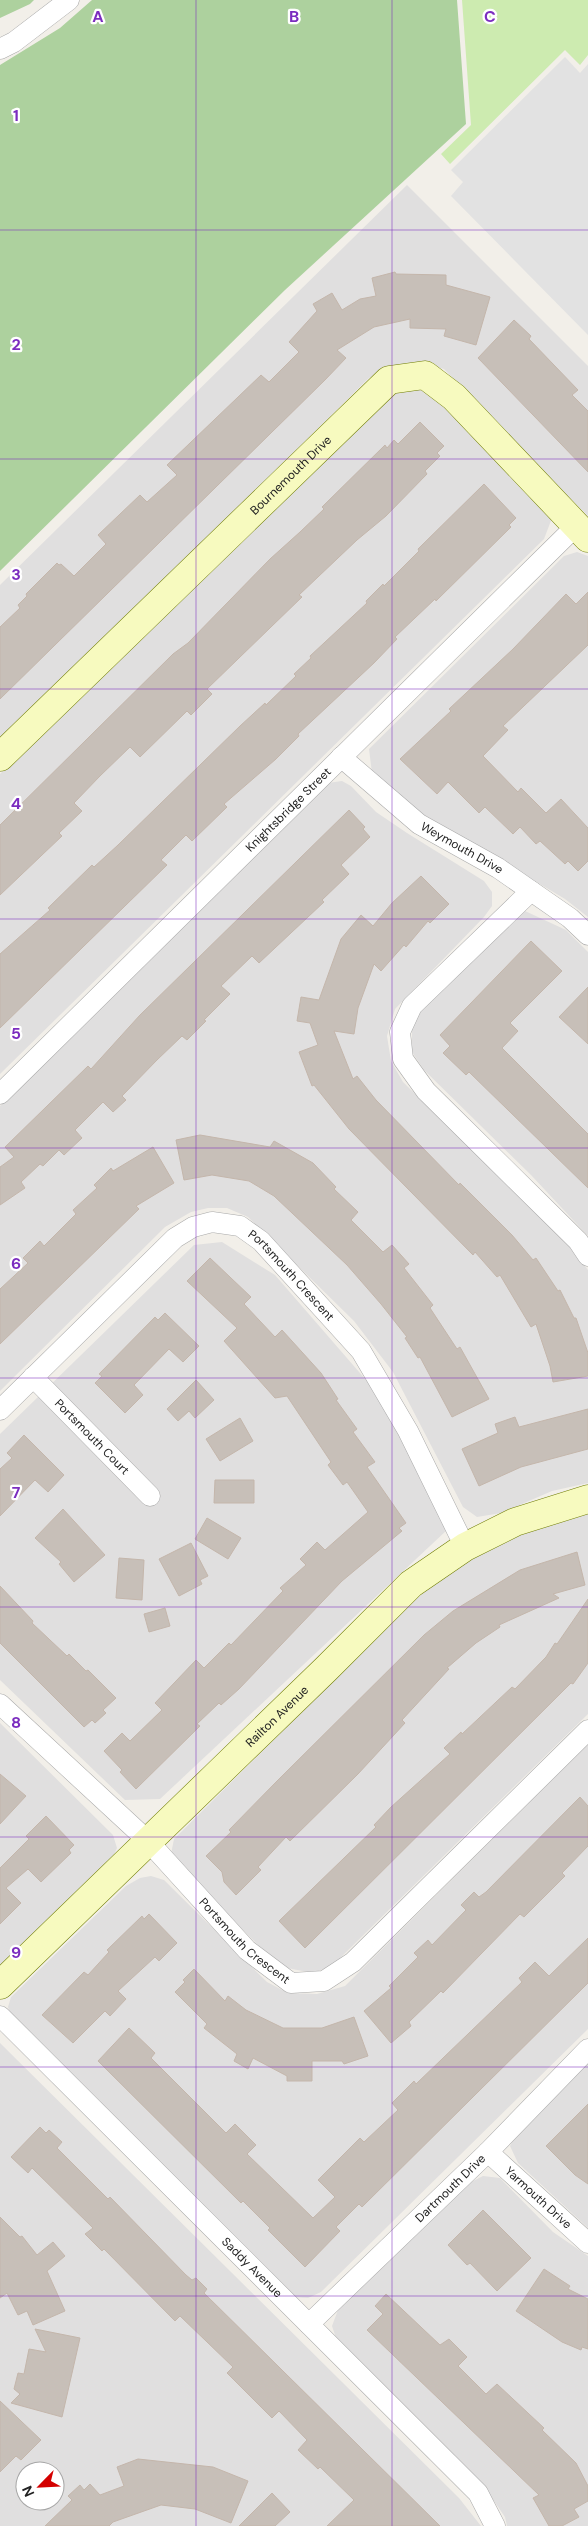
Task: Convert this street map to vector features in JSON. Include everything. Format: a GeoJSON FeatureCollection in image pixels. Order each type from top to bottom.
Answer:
{"type":"FeatureCollection","features":[{"type":"Feature","properties":{"kind":"street"},"geometry":{"type":"LineString","coordinates":[[0,49],[14,42],[69,0]]}},
{"type":"Feature","properties":{"kind":"street","name":"Bournemouth Drive"},"geometry":{"type":"LineString","coordinates":[[0,757],[390,380],[425,375],[447,391],[582,532]]}},
{"type":"Feature","properties":{"kind":"street","name":"Knightsbridge Street"},"geometry":{"type":"LineString","coordinates":[[0,1094],[341,757],[582,532]]}},
{"type":"Feature","properties":{"kind":"street","name":"Weymouth Drive"},"geometry":{"type":"LineString","coordinates":[[341,757],[419,824],[498,868],[570,918],[588,935]]}},
{"type":"Feature","properties":{"kind":"street"},"geometry":{"type":"LineString","coordinates":[[531,891],[412,1006],[400,1032],[403,1059],[426,1090],[578,1241],[588,1256]]}},
{"type":"Feature","properties":{"kind":"street","name":"Portsmouth Crescent"},"geometry":{"type":"LineString","coordinates":[[0,1410],[175,1238],[193,1227],[212,1222],[240,1226],[261,1241],[361,1351],[408,1431],[465,1547]]}},
{"type":"Feature","properties":{"kind":"street","name":"Portsmouth Court"},"geometry":{"type":"LineString","coordinates":[[34,1377],[150,1496]]}},
{"type":"Feature","properties":{"kind":"street","name":"Railton Avenue"},"geometry":{"type":"LineString","coordinates":[[0,1985],[411,1584],[465,1547],[515,1522],[588,1499]]}},
{"type":"Feature","properties":{"kind":"street","name":"Portsmouth Crescent"},"geometry":{"type":"LineString","coordinates":[[0,1704],[148,1841],[247,1950],[291,1983],[324,1981],[353,1962],[588,1730]]}},
{"type":"Feature","properties":{"kind":"street","name":"Saddy Avenue"},"geometry":{"type":"LineString","coordinates":[[0,2016],[478,2493],[495,2526]]}},
{"type":"Feature","properties":{"kind":"street","name":"Dartmouth Drive"},"geometry":{"type":"LineString","coordinates":[[309,2324],[488,2152],[588,2049]]}},
{"type":"Feature","properties":{"kind":"street","name":"Yarmouth Drive"},"geometry":{"type":"LineString","coordinates":[[488,2152],[588,2243]]}},
{"type":"Feature","properties":{"kind":"shaded area"},"geometry":{"type":"Polygon","coordinates":[[[565,57],[580,73],[588,64],[588,335],[451,196],[463,182],[451,170],[565,57]]]}},
{"type":"Feature","properties":{"kind":"shaded area"},"geometry":{"type":"Polygon","coordinates":[[[407,185],[588,366],[588,516],[444,369],[418,362],[395,366],[369,378],[0,742],[0,585],[407,185]]]}},
{"type":"Feature","properties":{"kind":"shaded area"},"geometry":{"type":"Polygon","coordinates":[[[412,389],[435,393],[552,518],[544,539],[0,1074],[0,774],[390,393],[412,389]]]}},
{"type":"Feature","properties":{"kind":"shaded area"},"geometry":{"type":"Polygon","coordinates":[[[577,552],[588,556],[588,917],[565,899],[438,823],[415,812],[372,773],[369,749],[564,556],[577,552]]]}},
{"type":"Feature","properties":{"kind":"shaded area"},"geometry":{"type":"Polygon","coordinates":[[[342,781],[351,786],[376,812],[484,881],[492,892],[492,906],[484,917],[395,1009],[387,1036],[391,1061],[403,1082],[544,1220],[572,1249],[588,1270],[588,1483],[552,1491],[501,1513],[477,1517],[463,1507],[393,1372],[354,1321],[248,1217],[227,1208],[208,1208],[191,1212],[165,1227],[0,1391],[0,1106],[312,794],[328,783],[342,781]]]}},
{"type":"Feature","properties":{"kind":"shaded area"},"geometry":{"type":"Polygon","coordinates":[[[525,911],[566,930],[588,952],[588,1236],[531,1175],[424,1070],[412,1052],[412,1028],[421,1009],[525,911]]]}},
{"type":"Feature","properties":{"kind":"shaded area"},"geometry":{"type":"Polygon","coordinates":[[[222,1242],[275,1275],[379,1395],[447,1530],[160,1799],[125,1800],[0,1680],[0,1434],[194,1245],[222,1242]]]}},
{"type":"Feature","properties":{"kind":"shaded area"},"geometry":{"type":"Polygon","coordinates":[[[588,1511],[588,1714],[332,1966],[313,1973],[287,1968],[258,1945],[175,1862],[171,1854],[174,1839],[414,1601],[451,1569],[494,1545],[547,1522],[588,1511]]]}},
{"type":"Feature","properties":{"kind":"shaded area"},"geometry":{"type":"Polygon","coordinates":[[[0,1723],[113,1835],[117,1848],[112,1859],[0,1968],[0,1723]]]}},
{"type":"Feature","properties":{"kind":"shaded area"},"geometry":{"type":"Polygon","coordinates":[[[588,1744],[588,2029],[321,2292],[308,2298],[293,2297],[13,2021],[8,2007],[11,1997],[126,1886],[140,1878],[151,1876],[164,1880],[267,1982],[288,1993],[317,1994],[345,1986],[588,1744]]]}},
{"type":"Feature","properties":{"kind":"shaded area"},"geometry":{"type":"Polygon","coordinates":[[[0,2043],[459,2498],[481,2526],[0,2526],[0,2043]]]}},
{"type":"Feature","properties":{"kind":"shaded area"},"geometry":{"type":"Polygon","coordinates":[[[588,2063],[588,2228],[518,2163],[510,2146],[519,2130],[588,2063]]]}},
{"type":"Feature","properties":{"kind":"shaded area"},"geometry":{"type":"Polygon","coordinates":[[[483,2176],[500,2178],[553,2232],[588,2256],[588,2526],[507,2526],[505,2517],[485,2488],[338,2344],[332,2326],[338,2310],[469,2183],[483,2176]]]}},
{"type":"Feature","properties":{"kind":"green space"},"geometry":{"type":"Polygon","coordinates":[[[0,0],[34,0],[30,4],[0,18],[0,0]]]}},
{"type":"Feature","properties":{"kind":"green space"},"geometry":{"type":"Polygon","coordinates":[[[92,0],[457,0],[466,124],[285,290],[0,571],[0,65],[60,28],[92,0]]]}},
{"type":"Feature","properties":{"kind":"green space"},"geometry":{"type":"Polygon","coordinates":[[[462,0],[588,0],[588,55],[580,65],[565,50],[450,164],[441,154],[471,125],[462,0]]]}},
{"type":"Feature","properties":{"kind":"building"},"geometry":{"type":"Polygon","coordinates":[[[395,272],[396,274],[446,275],[446,285],[490,297],[476,345],[444,336],[446,329],[410,328],[410,319],[374,327],[337,350],[346,358],[325,380],[0,699],[0,627],[20,608],[18,605],[27,596],[26,594],[57,563],[61,564],[74,576],[106,544],[98,535],[140,495],[147,502],[177,475],[167,465],[261,375],[269,382],[299,352],[289,342],[317,311],[313,304],[332,293],[342,310],[360,299],[376,296],[372,278],[395,272]]]}},
{"type":"Feature","properties":{"kind":"building"},"geometry":{"type":"Polygon","coordinates":[[[514,320],[531,336],[529,339],[578,390],[572,395],[588,411],[588,472],[478,358],[514,320]]]}},
{"type":"Feature","properties":{"kind":"building"},"geometry":{"type":"Polygon","coordinates":[[[420,422],[444,446],[437,453],[440,456],[425,471],[427,474],[386,516],[357,540],[299,595],[302,597],[207,689],[212,694],[191,715],[187,711],[140,757],[130,747],[100,776],[74,803],[82,811],[59,833],[62,836],[0,895],[0,825],[173,654],[188,643],[270,559],[324,509],[322,507],[385,445],[387,448],[394,440],[398,444],[420,422]]]}},
{"type":"Feature","properties":{"kind":"building"},"geometry":{"type":"Polygon","coordinates":[[[484,484],[516,518],[509,525],[511,527],[436,601],[435,599],[395,637],[397,639],[374,663],[298,734],[299,736],[276,759],[224,804],[227,807],[192,841],[186,835],[161,860],[167,865],[0,1028],[0,954],[50,910],[48,908],[92,865],[94,867],[118,845],[240,726],[265,703],[266,705],[296,676],[294,674],[311,658],[310,656],[367,603],[366,601],[383,584],[384,586],[419,551],[418,549],[484,484]]]}},
{"type":"Feature","properties":{"kind":"building"},"geometry":{"type":"Polygon","coordinates":[[[588,592],[588,645],[503,726],[508,730],[483,756],[518,792],[521,788],[546,813],[561,799],[588,828],[588,861],[578,871],[568,861],[565,864],[540,841],[536,844],[520,827],[513,834],[485,807],[479,813],[448,782],[437,794],[400,759],[451,711],[449,709],[513,649],[566,594],[576,604],[588,592]]]}},
{"type":"Feature","properties":{"kind":"building"},"geometry":{"type":"Polygon","coordinates":[[[349,810],[365,827],[363,829],[370,837],[341,865],[349,874],[322,900],[324,902],[259,963],[252,956],[221,986],[230,994],[187,1040],[182,1036],[157,1060],[122,1096],[126,1100],[113,1112],[103,1102],[75,1130],[82,1138],[64,1155],[59,1150],[43,1166],[40,1164],[21,1182],[25,1188],[0,1205],[0,1167],[14,1157],[5,1147],[88,1066],[91,1069],[140,1015],[349,810]]]}},
{"type":"Feature","properties":{"kind":"building"},"geometry":{"type":"Polygon","coordinates":[[[421,876],[449,904],[430,923],[428,921],[406,947],[404,945],[381,971],[374,964],[358,1008],[354,1034],[334,1031],[353,1079],[357,1076],[376,1100],[459,1185],[460,1183],[512,1235],[533,1260],[536,1258],[558,1291],[560,1290],[574,1318],[576,1318],[588,1353],[588,1376],[553,1382],[550,1366],[536,1324],[531,1327],[500,1275],[497,1277],[475,1252],[473,1255],[349,1129],[314,1085],[312,1086],[299,1052],[318,1045],[310,1023],[297,1021],[301,997],[319,1000],[341,939],[361,915],[373,926],[392,903],[421,876]]]}},
{"type":"Feature","properties":{"kind":"building"},"geometry":{"type":"Polygon","coordinates":[[[531,941],[562,971],[510,1023],[518,1031],[502,1048],[588,1134],[588,1188],[469,1072],[466,1075],[443,1053],[450,1046],[440,1035],[531,941]]]}},
{"type":"Feature","properties":{"kind":"building"},"geometry":{"type":"Polygon","coordinates":[[[588,987],[588,1044],[559,1017],[588,987]]]}},
{"type":"Feature","properties":{"kind":"building"},"geometry":{"type":"Polygon","coordinates":[[[200,1135],[270,1147],[274,1141],[313,1163],[336,1187],[334,1189],[358,1212],[351,1220],[383,1252],[392,1245],[409,1264],[404,1268],[433,1305],[430,1308],[457,1349],[460,1347],[489,1399],[452,1417],[420,1357],[418,1358],[405,1338],[407,1337],[381,1304],[347,1265],[274,1196],[249,1181],[212,1175],[184,1180],[176,1140],[200,1135]]]}},
{"type":"Feature","properties":{"kind":"building"},"geometry":{"type":"Polygon","coordinates":[[[153,1147],[174,1183],[136,1206],[139,1209],[0,1344],[0,1289],[28,1263],[23,1258],[40,1241],[44,1246],[76,1214],[73,1210],[97,1188],[94,1185],[111,1168],[113,1171],[153,1147]]]}},
{"type":"Feature","properties":{"kind":"building"},"geometry":{"type":"Polygon","coordinates":[[[210,1258],[251,1297],[244,1304],[275,1337],[282,1330],[321,1373],[338,1399],[336,1400],[357,1429],[353,1432],[375,1462],[367,1467],[406,1523],[399,1528],[402,1531],[342,1581],[239,1689],[221,1705],[219,1703],[197,1724],[200,1726],[136,1789],[120,1772],[122,1770],[104,1751],[122,1733],[130,1741],[162,1710],[155,1703],[196,1660],[204,1668],[229,1643],[231,1645],[283,1591],[280,1588],[306,1565],[300,1559],[317,1542],[325,1550],[368,1512],[347,1482],[343,1485],[328,1465],[331,1462],[287,1396],[275,1398],[224,1341],[237,1328],[187,1281],[210,1258]]]}},
{"type":"Feature","properties":{"kind":"building"},"geometry":{"type":"Polygon","coordinates":[[[165,1313],[199,1346],[183,1362],[169,1349],[134,1385],[143,1395],[125,1413],[95,1383],[102,1376],[99,1374],[155,1317],[158,1320],[165,1313]]]}},
{"type":"Feature","properties":{"kind":"building"},"geometry":{"type":"Polygon","coordinates":[[[196,1380],[214,1400],[195,1418],[189,1411],[178,1421],[167,1409],[196,1380]]]}},
{"type":"Feature","properties":{"kind":"building"},"geometry":{"type":"Polygon","coordinates":[[[588,1409],[588,1449],[521,1467],[479,1486],[462,1449],[498,1433],[495,1424],[515,1417],[519,1427],[588,1409]]]}},
{"type":"Feature","properties":{"kind":"building"},"geometry":{"type":"Polygon","coordinates":[[[240,1418],[253,1441],[220,1461],[206,1439],[240,1418]]]}},
{"type":"Feature","properties":{"kind":"building"},"geometry":{"type":"Polygon","coordinates":[[[24,1435],[64,1475],[48,1492],[35,1480],[0,1516],[0,1469],[12,1458],[7,1453],[24,1435]]]}},
{"type":"Feature","properties":{"kind":"building"},"geometry":{"type":"Polygon","coordinates":[[[215,1480],[254,1480],[254,1503],[214,1503],[215,1480]]]}},
{"type":"Feature","properties":{"kind":"building"},"geometry":{"type":"Polygon","coordinates":[[[63,1509],[105,1555],[74,1582],[59,1564],[61,1562],[35,1538],[63,1509]]]}},
{"type":"Feature","properties":{"kind":"building"},"geometry":{"type":"Polygon","coordinates":[[[207,1518],[241,1538],[228,1559],[195,1539],[207,1518]]]}},
{"type":"Feature","properties":{"kind":"building"},"geometry":{"type":"Polygon","coordinates":[[[191,1543],[208,1576],[200,1580],[202,1584],[179,1596],[159,1559],[191,1543]]]}},
{"type":"Feature","properties":{"kind":"building"},"geometry":{"type":"Polygon","coordinates":[[[577,1552],[585,1585],[553,1594],[559,1598],[499,1625],[500,1627],[476,1643],[447,1668],[449,1669],[402,1720],[405,1723],[358,1774],[290,1841],[286,1837],[258,1867],[261,1870],[236,1895],[224,1882],[222,1872],[206,1856],[231,1832],[229,1830],[277,1781],[424,1635],[453,1611],[520,1570],[577,1552]]]}},
{"type":"Feature","properties":{"kind":"building"},"geometry":{"type":"Polygon","coordinates":[[[119,1558],[144,1560],[142,1600],[116,1598],[119,1558]]]}},
{"type":"Feature","properties":{"kind":"building"},"geometry":{"type":"Polygon","coordinates":[[[0,1586],[33,1621],[32,1623],[67,1656],[69,1654],[86,1671],[88,1670],[116,1698],[103,1710],[106,1713],[95,1723],[92,1720],[84,1727],[0,1643],[0,1586]]]}},
{"type":"Feature","properties":{"kind":"building"},"geometry":{"type":"Polygon","coordinates":[[[588,1599],[588,1663],[573,1684],[571,1683],[305,1948],[279,1921],[376,1827],[374,1825],[391,1807],[450,1754],[444,1748],[461,1732],[462,1734],[512,1687],[515,1689],[546,1657],[588,1599]]]}},
{"type":"Feature","properties":{"kind":"building"},"geometry":{"type":"Polygon","coordinates":[[[165,1608],[170,1626],[149,1632],[144,1614],[165,1608]]]}},
{"type":"Feature","properties":{"kind":"building"},"geometry":{"type":"Polygon","coordinates":[[[0,1774],[26,1796],[0,1824],[0,1774]]]}},
{"type":"Feature","properties":{"kind":"building"},"geometry":{"type":"Polygon","coordinates":[[[580,1797],[588,1806],[588,1846],[562,1873],[565,1876],[524,1917],[520,1914],[443,1993],[441,1991],[409,2022],[411,2026],[391,2043],[364,2011],[391,1988],[389,1986],[418,1957],[414,1953],[428,1940],[432,1945],[466,1910],[461,1905],[474,1892],[479,1897],[486,1892],[580,1797]]]}},
{"type":"Feature","properties":{"kind":"building"},"geometry":{"type":"Polygon","coordinates":[[[46,1816],[74,1845],[69,1850],[71,1853],[41,1882],[28,1869],[6,1888],[21,1903],[0,1924],[0,1868],[29,1839],[26,1836],[46,1816]]]}},
{"type":"Feature","properties":{"kind":"building"},"geometry":{"type":"Polygon","coordinates":[[[149,1914],[177,1943],[159,1961],[155,1957],[118,1991],[126,1999],[110,2016],[105,2011],[73,2043],[42,2015],[84,1972],[88,1975],[109,1952],[107,1950],[142,1916],[144,1919],[149,1914]]]}},
{"type":"Feature","properties":{"kind":"building"},"geometry":{"type":"Polygon","coordinates":[[[588,1938],[588,1983],[362,2207],[359,2204],[336,2227],[340,2231],[305,2267],[268,2230],[270,2228],[243,2201],[241,2203],[98,2061],[129,2028],[155,2053],[151,2058],[226,2133],[235,2124],[256,2145],[247,2154],[313,2218],[335,2197],[318,2180],[360,2138],[364,2142],[398,2110],[392,2103],[414,2081],[416,2084],[522,1982],[519,1978],[535,1962],[549,1976],[588,1938]]]}},
{"type":"Feature","properties":{"kind":"building"},"geometry":{"type":"Polygon","coordinates":[[[194,1969],[225,2001],[228,1996],[246,2010],[283,2028],[322,2028],[354,2017],[368,2056],[344,2064],[342,2061],[312,2061],[312,2081],[287,2081],[287,2076],[253,2058],[248,2069],[234,2061],[237,2054],[204,2028],[207,2024],[175,1992],[194,1969]]]}},
{"type":"Feature","properties":{"kind":"building"},"geometry":{"type":"Polygon","coordinates":[[[588,2104],[588,2184],[575,2175],[546,2146],[588,2104]]]}},
{"type":"Feature","properties":{"kind":"building"},"geometry":{"type":"Polygon","coordinates":[[[40,2127],[46,2133],[49,2130],[62,2142],[57,2148],[108,2199],[110,2197],[186,2275],[192,2280],[196,2278],[207,2289],[204,2293],[440,2526],[327,2526],[354,2500],[320,2467],[318,2469],[298,2450],[307,2440],[279,2411],[272,2418],[227,2373],[233,2367],[180,2316],[175,2321],[104,2249],[102,2251],[85,2234],[93,2228],[32,2168],[28,2173],[11,2157],[40,2127]]]}},
{"type":"Feature","properties":{"kind":"building"},"geometry":{"type":"Polygon","coordinates":[[[483,2210],[531,2258],[497,2291],[470,2263],[467,2265],[448,2245],[483,2210]]]}},
{"type":"Feature","properties":{"kind":"building"},"geometry":{"type":"Polygon","coordinates":[[[0,2217],[20,2237],[22,2236],[37,2255],[53,2242],[65,2256],[47,2271],[65,2311],[33,2325],[27,2311],[18,2315],[7,2293],[0,2298],[0,2217]]]}},
{"type":"Feature","properties":{"kind":"building"},"geometry":{"type":"Polygon","coordinates":[[[544,2269],[570,2286],[568,2289],[588,2299],[588,2349],[582,2347],[581,2350],[562,2342],[516,2311],[544,2269]]]}},
{"type":"Feature","properties":{"kind":"building"},"geometry":{"type":"Polygon","coordinates":[[[386,2294],[440,2345],[449,2339],[467,2357],[458,2366],[486,2394],[497,2384],[544,2428],[542,2430],[576,2463],[588,2486],[588,2501],[574,2509],[579,2517],[562,2526],[549,2526],[533,2498],[539,2495],[367,2330],[383,2314],[375,2306],[386,2294]]]}},
{"type":"Feature","properties":{"kind":"building"},"geometry":{"type":"Polygon","coordinates":[[[35,2329],[80,2338],[62,2417],[11,2403],[20,2394],[14,2389],[18,2373],[24,2374],[29,2349],[46,2352],[35,2329]]]}},
{"type":"Feature","properties":{"kind":"building"},"geometry":{"type":"Polygon","coordinates":[[[0,2401],[41,2440],[21,2460],[16,2456],[0,2472],[0,2401]]]}},
{"type":"Feature","properties":{"kind":"building"},"geometry":{"type":"Polygon","coordinates":[[[138,2459],[213,2467],[248,2481],[231,2523],[195,2509],[161,2505],[113,2522],[109,2526],[45,2526],[61,2511],[65,2511],[65,2507],[72,2500],[68,2496],[80,2485],[84,2490],[90,2484],[100,2495],[124,2486],[117,2467],[138,2459]]]}},
{"type":"Feature","properties":{"kind":"building"},"geometry":{"type":"Polygon","coordinates":[[[272,2493],[290,2512],[275,2526],[239,2526],[272,2493]]]}}]}
